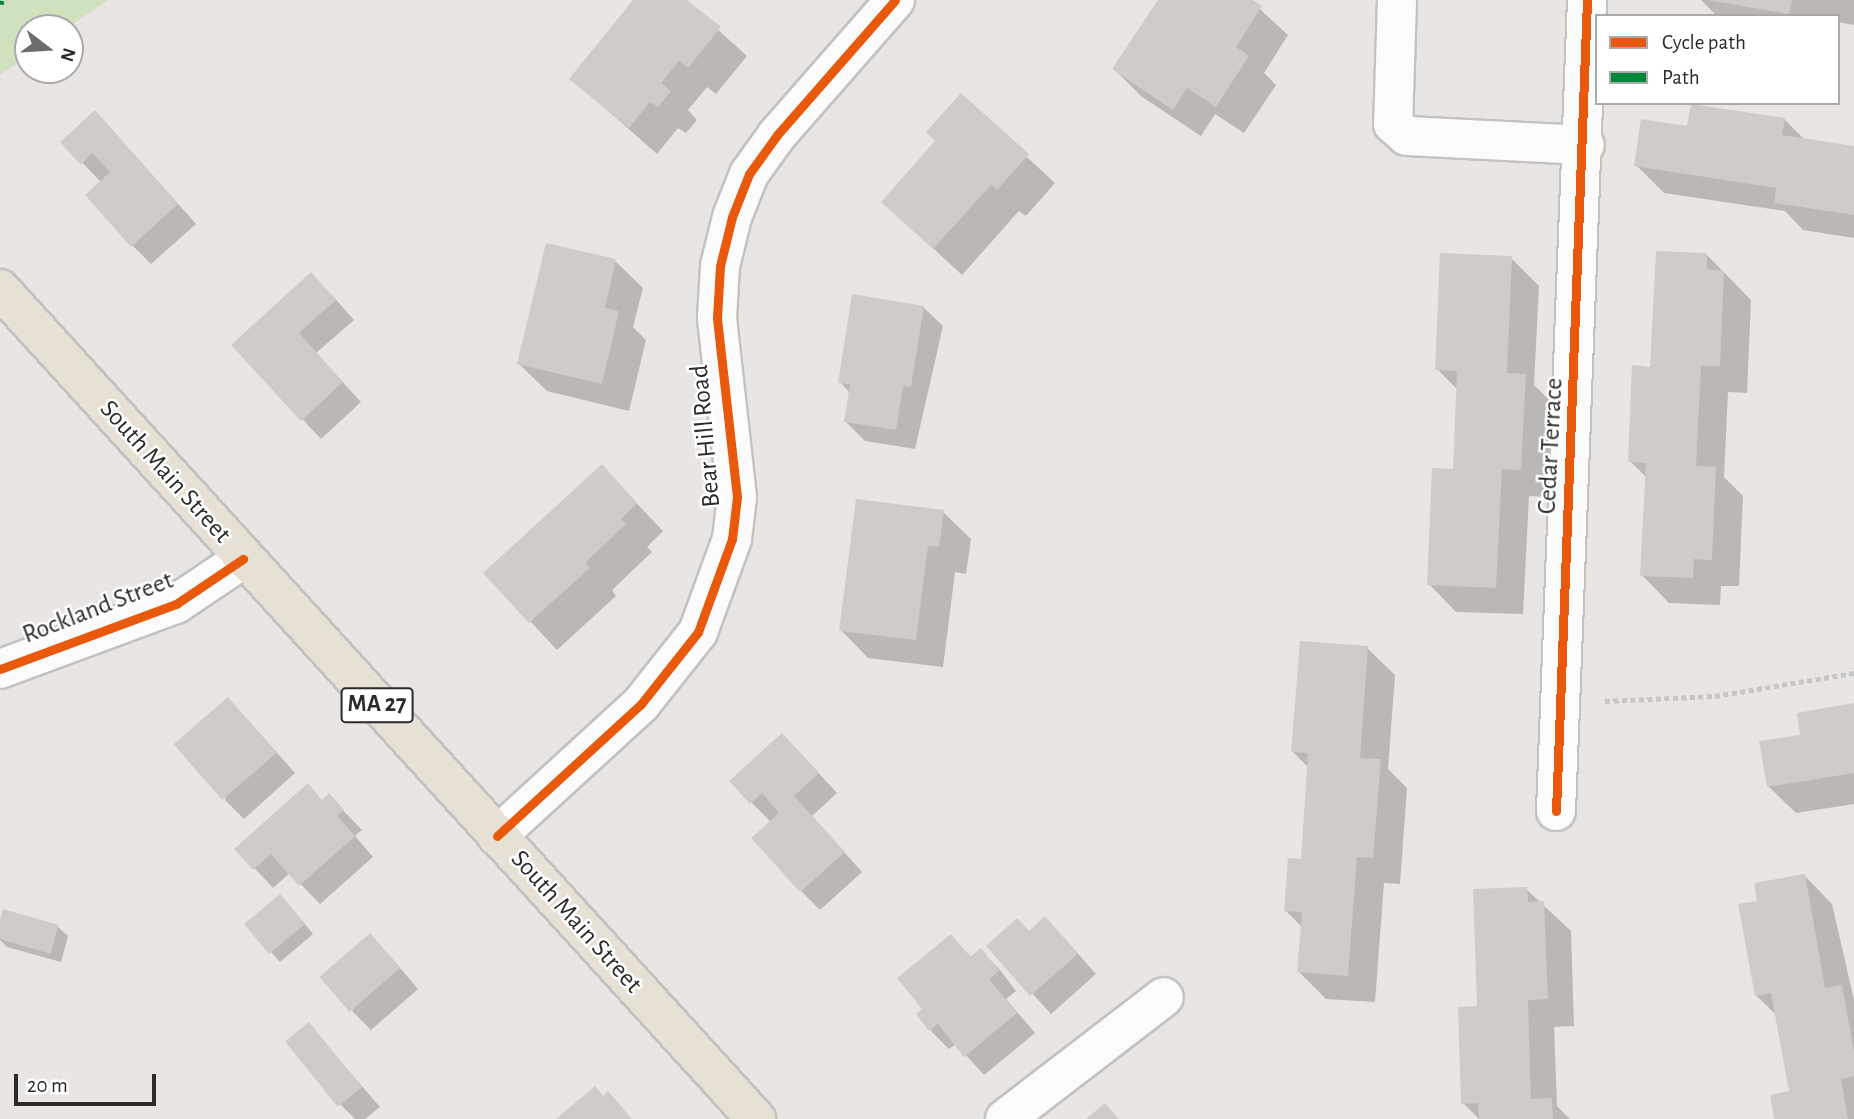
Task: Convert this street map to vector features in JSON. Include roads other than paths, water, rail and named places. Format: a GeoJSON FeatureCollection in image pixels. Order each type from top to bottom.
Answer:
{"type":"FeatureCollection","features":[{"type":"Feature","properties":{"kind":"main road","name":"South Main Street"},"geometry":{"type":"LineString","coordinates":[[0,289],[243,559],[756,1119]]}},
{"type":"Feature","properties":{"kind":"street","name":"Bear Hill Road"},"geometry":{"type":"LineString","coordinates":[[497,836],[641,704],[698,632],[732,540],[737,497],[717,317],[720,266],[732,217],[749,174],[777,135],[895,0]]}},
{"type":"Feature","properties":{"kind":"street"},"geometry":{"type":"LineString","coordinates":[[1397,0],[1393,124],[1407,136],[1585,145]]}},
{"type":"Feature","properties":{"kind":"street","name":"Cedar Terrace"},"geometry":{"type":"LineString","coordinates":[[1556,811],[1585,145],[1587,0]]}},
{"type":"Feature","properties":{"kind":"street","name":"Rockland Street"},"geometry":{"type":"LineString","coordinates":[[0,669],[176,604],[243,559]]}},
{"type":"Feature","properties":{"kind":"street"},"geometry":{"type":"LineString","coordinates":[[1005,1119],[1164,997]]}}]}
